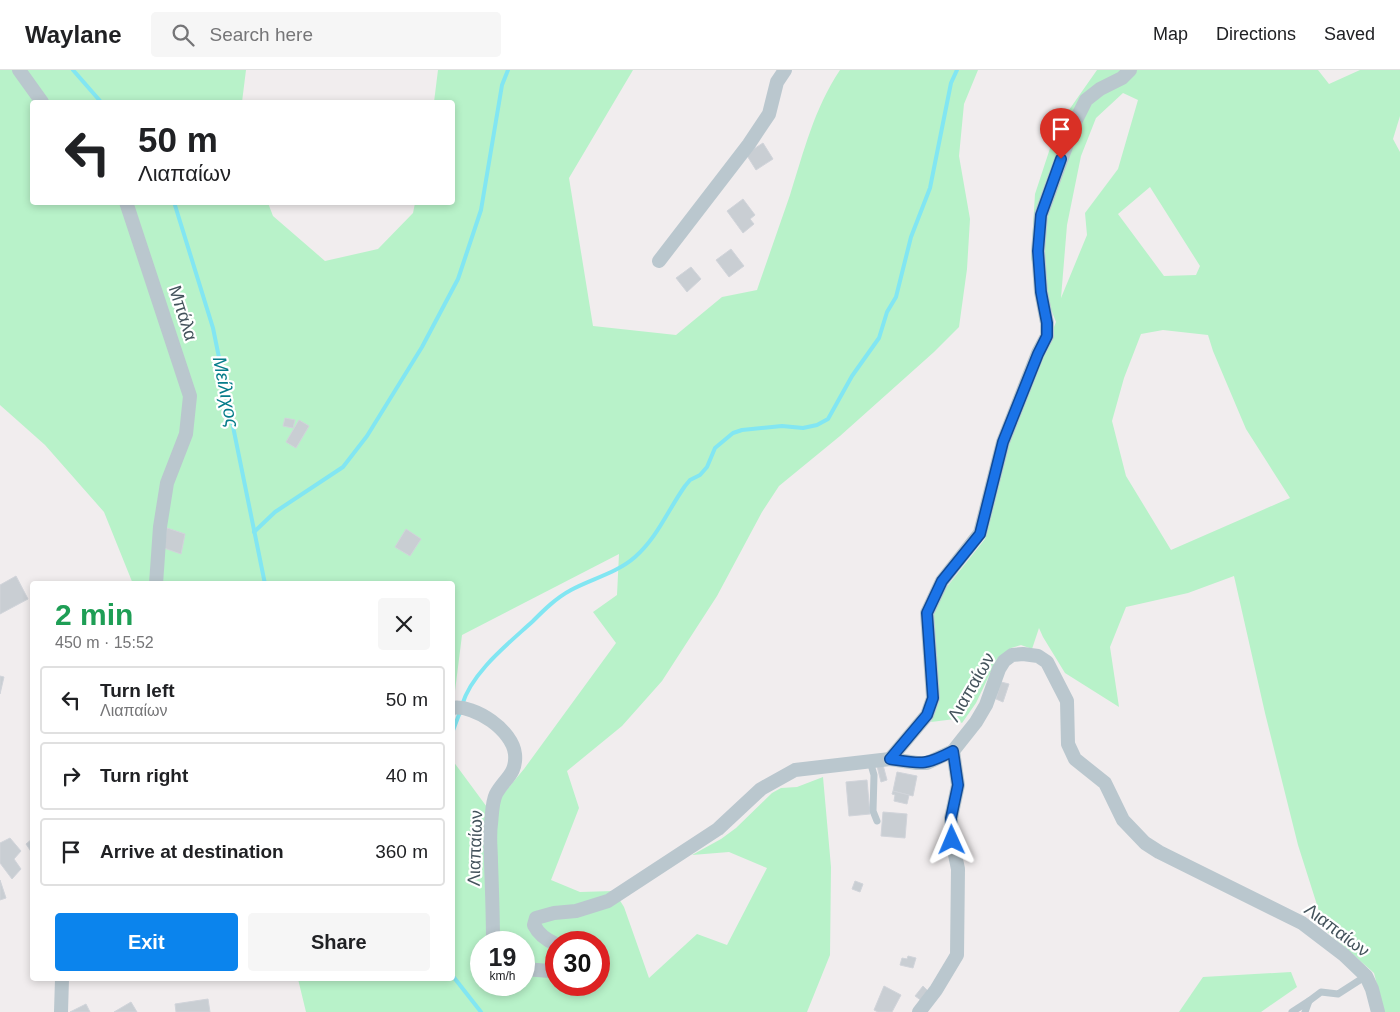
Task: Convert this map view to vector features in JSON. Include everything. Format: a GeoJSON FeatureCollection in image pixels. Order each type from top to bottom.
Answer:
{"type":"FeatureCollection","features":[{"type":"Feature","properties":{"kind":"street"},"geometry":{"type":"LineString","coordinates":[[19,70],[41,100]]}},
{"type":"Feature","properties":{"kind":"street"},"geometry":{"type":"LineString","coordinates":[[660,260],[749,144],[769,114],[777,82],[785,70]]}},
{"type":"Feature","properties":{"kind":"street"},"geometry":{"type":"LineString","coordinates":[[890,759],[927,715],[933,698],[927,613],[942,581],[980,534],[1003,442],[1047,336],[1038,251],[1041,215],[1075,122],[1086,100],[1100,88],[1122,78],[1130,70]]}},
{"type":"Feature","properties":{"kind":"street","name":"Μπάλα"},"geometry":{"type":"LineString","coordinates":[[127,205],[190,396],[186,434],[167,483],[160,527],[156,581]]}},
{"type":"Feature","properties":{"kind":"street","name":"Λιαπαίων"},"geometry":{"type":"LineString","coordinates":[[545,938],[538,932],[534,925],[536,918],[554,913],[576,911],[608,901],[718,829],[760,789],[796,770],[890,759],[917,764],[926,763],[953,751],[976,722],[986,705],[999,668],[1004,660],[1012,655],[1022,654],[1038,656],[1047,662],[1067,701],[1068,744],[1075,759],[1106,783],[1123,820],[1145,842],[1159,852],[1302,923],[1344,954],[1366,976],[1372,989],[1378,1012]]}},
{"type":"Feature","properties":{"kind":"street","name":"Λιαπαίων"},"geometry":{"type":"LineString","coordinates":[[459,709],[483,715],[495,724],[512,742],[515,754],[515,765],[507,781],[496,794],[490,827],[493,931]]}},
{"type":"Feature","properties":{"kind":"street"},"geometry":{"type":"LineString","coordinates":[[918,1012],[936,990],[957,955],[958,869],[952,840],[951,818],[958,785],[953,751]]}},
{"type":"Feature","properties":{"kind":"street"},"geometry":{"type":"LineString","coordinates":[[62,981],[62,1012]]}},
{"type":"Feature","properties":{"kind":"lane"},"geometry":{"type":"LineString","coordinates":[[870,761],[874,775],[873,811],[877,821]]}},
{"type":"Feature","properties":{"kind":"lane"},"geometry":{"type":"LineString","coordinates":[[1292,1012],[1321,992],[1338,994],[1366,976]]}},
{"type":"Feature","properties":{"kind":"lane"},"geometry":{"type":"LineString","coordinates":[[1305,1012],[1309,1001]]}},
{"type":"Feature","properties":{"kind":"green space"},"geometry":{"type":"Polygon","coordinates":[[[0,70],[246,70],[242,100],[30,100],[30,205],[269,205],[273,216],[325,261],[378,249],[413,213],[415,205],[455,205],[455,100],[434,100],[438,70],[633,70],[569,178],[593,326],[676,335],[722,297],[757,290],[816,115],[840,70],[978,70],[964,104],[959,156],[970,219],[967,269],[959,327],[934,352],[840,436],[779,486],[762,512],[717,596],[662,681],[622,726],[567,771],[579,808],[551,880],[580,892],[614,891],[624,907],[649,978],[697,934],[727,945],[767,868],[729,852],[692,855],[721,839],[736,828],[772,793],[781,788],[797,787],[823,777],[831,867],[830,955],[807,1012],[306,1012],[298,981],[455,981],[455,764],[495,818],[500,798],[524,769],[616,643],[593,612],[617,595],[619,554],[462,635],[455,691],[455,581],[132,581],[104,512],[45,445],[0,405],[0,70]]]}},
{"type":"Feature","properties":{"kind":"green space"},"geometry":{"type":"Polygon","coordinates":[[[1097,70],[1318,70],[1329,84],[1360,70],[1400,70],[1400,116],[1393,139],[1400,152],[1400,1012],[1384,1012],[1374,973],[1325,930],[1298,845],[1265,713],[1234,576],[1188,593],[1126,607],[1110,647],[1119,707],[1065,673],[1039,628],[1032,649],[1021,645],[1011,648],[997,659],[976,703],[962,723],[955,719],[931,722],[939,702],[932,613],[946,588],[985,539],[1008,443],[1056,322],[1031,259],[1035,194],[1057,127],[1097,70]],[[1123,93],[1096,118],[1081,156],[1067,225],[1061,298],[1087,235],[1085,213],[1118,169],[1138,100],[1123,93]],[[1150,187],[1118,214],[1164,276],[1196,275],[1200,266],[1150,187]],[[1163,330],[1141,334],[1124,378],[1112,421],[1126,476],[1171,550],[1290,498],[1246,429],[1208,335],[1163,330]]]}},
{"type":"Feature","properties":{"kind":"green space"},"geometry":{"type":"Polygon","coordinates":[[[1291,972],[1297,987],[1261,1012],[1179,1012],[1203,977],[1291,972]]]}},
{"type":"Feature","properties":{"kind":"building"},"geometry":{"type":"Polygon","coordinates":[[[763,143],[773,159],[756,170],[746,154],[763,143]]]}},
{"type":"Feature","properties":{"kind":"building"},"geometry":{"type":"Polygon","coordinates":[[[743,199],[755,215],[750,219],[754,224],[743,233],[727,211],[743,199]]]}},
{"type":"Feature","properties":{"kind":"building"},"geometry":{"type":"Polygon","coordinates":[[[731,249],[744,266],[729,277],[716,260],[731,249]]]}},
{"type":"Feature","properties":{"kind":"building"},"geometry":{"type":"Polygon","coordinates":[[[691,267],[701,279],[687,292],[676,278],[691,267]]]}},
{"type":"Feature","properties":{"kind":"building"},"geometry":{"type":"Polygon","coordinates":[[[285,418],[295,420],[293,428],[283,426],[285,418]]]}},
{"type":"Feature","properties":{"kind":"building"},"geometry":{"type":"Polygon","coordinates":[[[299,420],[309,426],[296,448],[286,442],[299,420]]]}},
{"type":"Feature","properties":{"kind":"building"},"geometry":{"type":"Polygon","coordinates":[[[167,528],[185,534],[181,554],[164,548],[167,528]]]}},
{"type":"Feature","properties":{"kind":"building"},"geometry":{"type":"Polygon","coordinates":[[[406,529],[421,539],[410,556],[395,547],[406,529]]]}},
{"type":"Feature","properties":{"kind":"building"},"geometry":{"type":"Polygon","coordinates":[[[16,576],[28,599],[0,614],[0,585],[16,576]]]}},
{"type":"Feature","properties":{"kind":"building"},"geometry":{"type":"Polygon","coordinates":[[[0,676],[4,677],[0,694],[0,676]]]}},
{"type":"Feature","properties":{"kind":"building"},"geometry":{"type":"Polygon","coordinates":[[[1001,682],[1009,684],[1003,702],[996,699],[1001,682]]]}},
{"type":"Feature","properties":{"kind":"building"},"geometry":{"type":"Polygon","coordinates":[[[883,765],[887,780],[881,782],[877,766],[883,765]]]}},
{"type":"Feature","properties":{"kind":"building"},"geometry":{"type":"Polygon","coordinates":[[[897,772],[917,776],[913,796],[893,791],[897,772]]]}},
{"type":"Feature","properties":{"kind":"building"},"geometry":{"type":"Polygon","coordinates":[[[867,780],[870,814],[849,816],[846,782],[867,780]]]}},
{"type":"Feature","properties":{"kind":"building"},"geometry":{"type":"Polygon","coordinates":[[[893,791],[909,795],[907,804],[894,801],[895,795],[892,794],[893,791]]]}},
{"type":"Feature","properties":{"kind":"building"},"geometry":{"type":"Polygon","coordinates":[[[883,812],[907,814],[905,838],[881,836],[883,812]]]}},
{"type":"Feature","properties":{"kind":"building"},"geometry":{"type":"Polygon","coordinates":[[[10,838],[21,851],[14,859],[21,869],[12,879],[0,863],[0,843],[10,838]]]}},
{"type":"Feature","properties":{"kind":"building"},"geometry":{"type":"Polygon","coordinates":[[[30,841],[30,850],[26,844],[30,841]]]}},
{"type":"Feature","properties":{"kind":"building"},"geometry":{"type":"Polygon","coordinates":[[[0,880],[6,898],[0,900],[0,880]]]}},
{"type":"Feature","properties":{"kind":"building"},"geometry":{"type":"Polygon","coordinates":[[[855,881],[863,884],[860,892],[852,889],[855,881]]]}},
{"type":"Feature","properties":{"kind":"building"},"geometry":{"type":"Polygon","coordinates":[[[908,956],[916,958],[913,968],[900,965],[902,958],[907,959],[908,956]]]}},
{"type":"Feature","properties":{"kind":"building"},"geometry":{"type":"Polygon","coordinates":[[[884,986],[901,995],[892,1012],[878,1012],[874,1010],[884,986]]]}},
{"type":"Feature","properties":{"kind":"building"},"geometry":{"type":"Polygon","coordinates":[[[923,986],[929,992],[922,1001],[915,996],[923,986]]]}},
{"type":"Feature","properties":{"kind":"building"},"geometry":{"type":"Polygon","coordinates":[[[208,999],[210,1012],[176,1012],[175,1004],[208,999]]]}},
{"type":"Feature","properties":{"kind":"building"},"geometry":{"type":"Polygon","coordinates":[[[131,1002],[137,1012],[114,1012],[131,1002]]]}},
{"type":"Feature","properties":{"kind":"building"},"geometry":{"type":"Polygon","coordinates":[[[86,1004],[90,1012],[70,1012],[86,1004]]]}},
{"type":"Feature","properties":{"kind":"waterway"},"geometry":{"type":"LineString","coordinates":[[73,70],[99,100]]}},
{"type":"Feature","properties":{"kind":"waterway"},"geometry":{"type":"LineString","coordinates":[[254,532],[275,512],[343,467],[367,436],[422,347],[458,279],[481,210],[502,85],[508,70]]}},
{"type":"Feature","properties":{"kind":"waterway"},"geometry":{"type":"LineString","coordinates":[[462,705],[467,693],[482,670],[550,604],[571,590],[628,563],[643,549],[656,533],[685,486],[690,480],[700,475],[707,467],[715,448],[733,433],[742,430],[782,426],[803,428],[817,425],[828,419],[852,376],[879,338],[887,312],[896,297],[911,237],[930,188],[951,83],[957,70]]}},
{"type":"Feature","properties":{"kind":"waterway","name":"Μείλιχος"},"geometry":{"type":"LineString","coordinates":[[175,205],[213,328],[264,581]]}},
{"type":"Feature","properties":{"kind":"waterway"},"geometry":{"type":"LineString","coordinates":[[455,725],[460,712]]}},
{"type":"Feature","properties":{"kind":"waterway","name":"Μείλιχος"},"geometry":{"type":"LineString","coordinates":[[455,979],[481,1012]]}},
{"type":"Feature","properties":{"kind":"route"},"geometry":{"type":"LineString","coordinates":[[952,840],[951,818],[958,785],[953,751],[935,761],[926,763],[917,764],[890,759],[927,715],[933,698],[927,613],[942,581],[980,534],[1003,442],[1047,336],[1038,251],[1041,215],[1061,159]]}}]}
